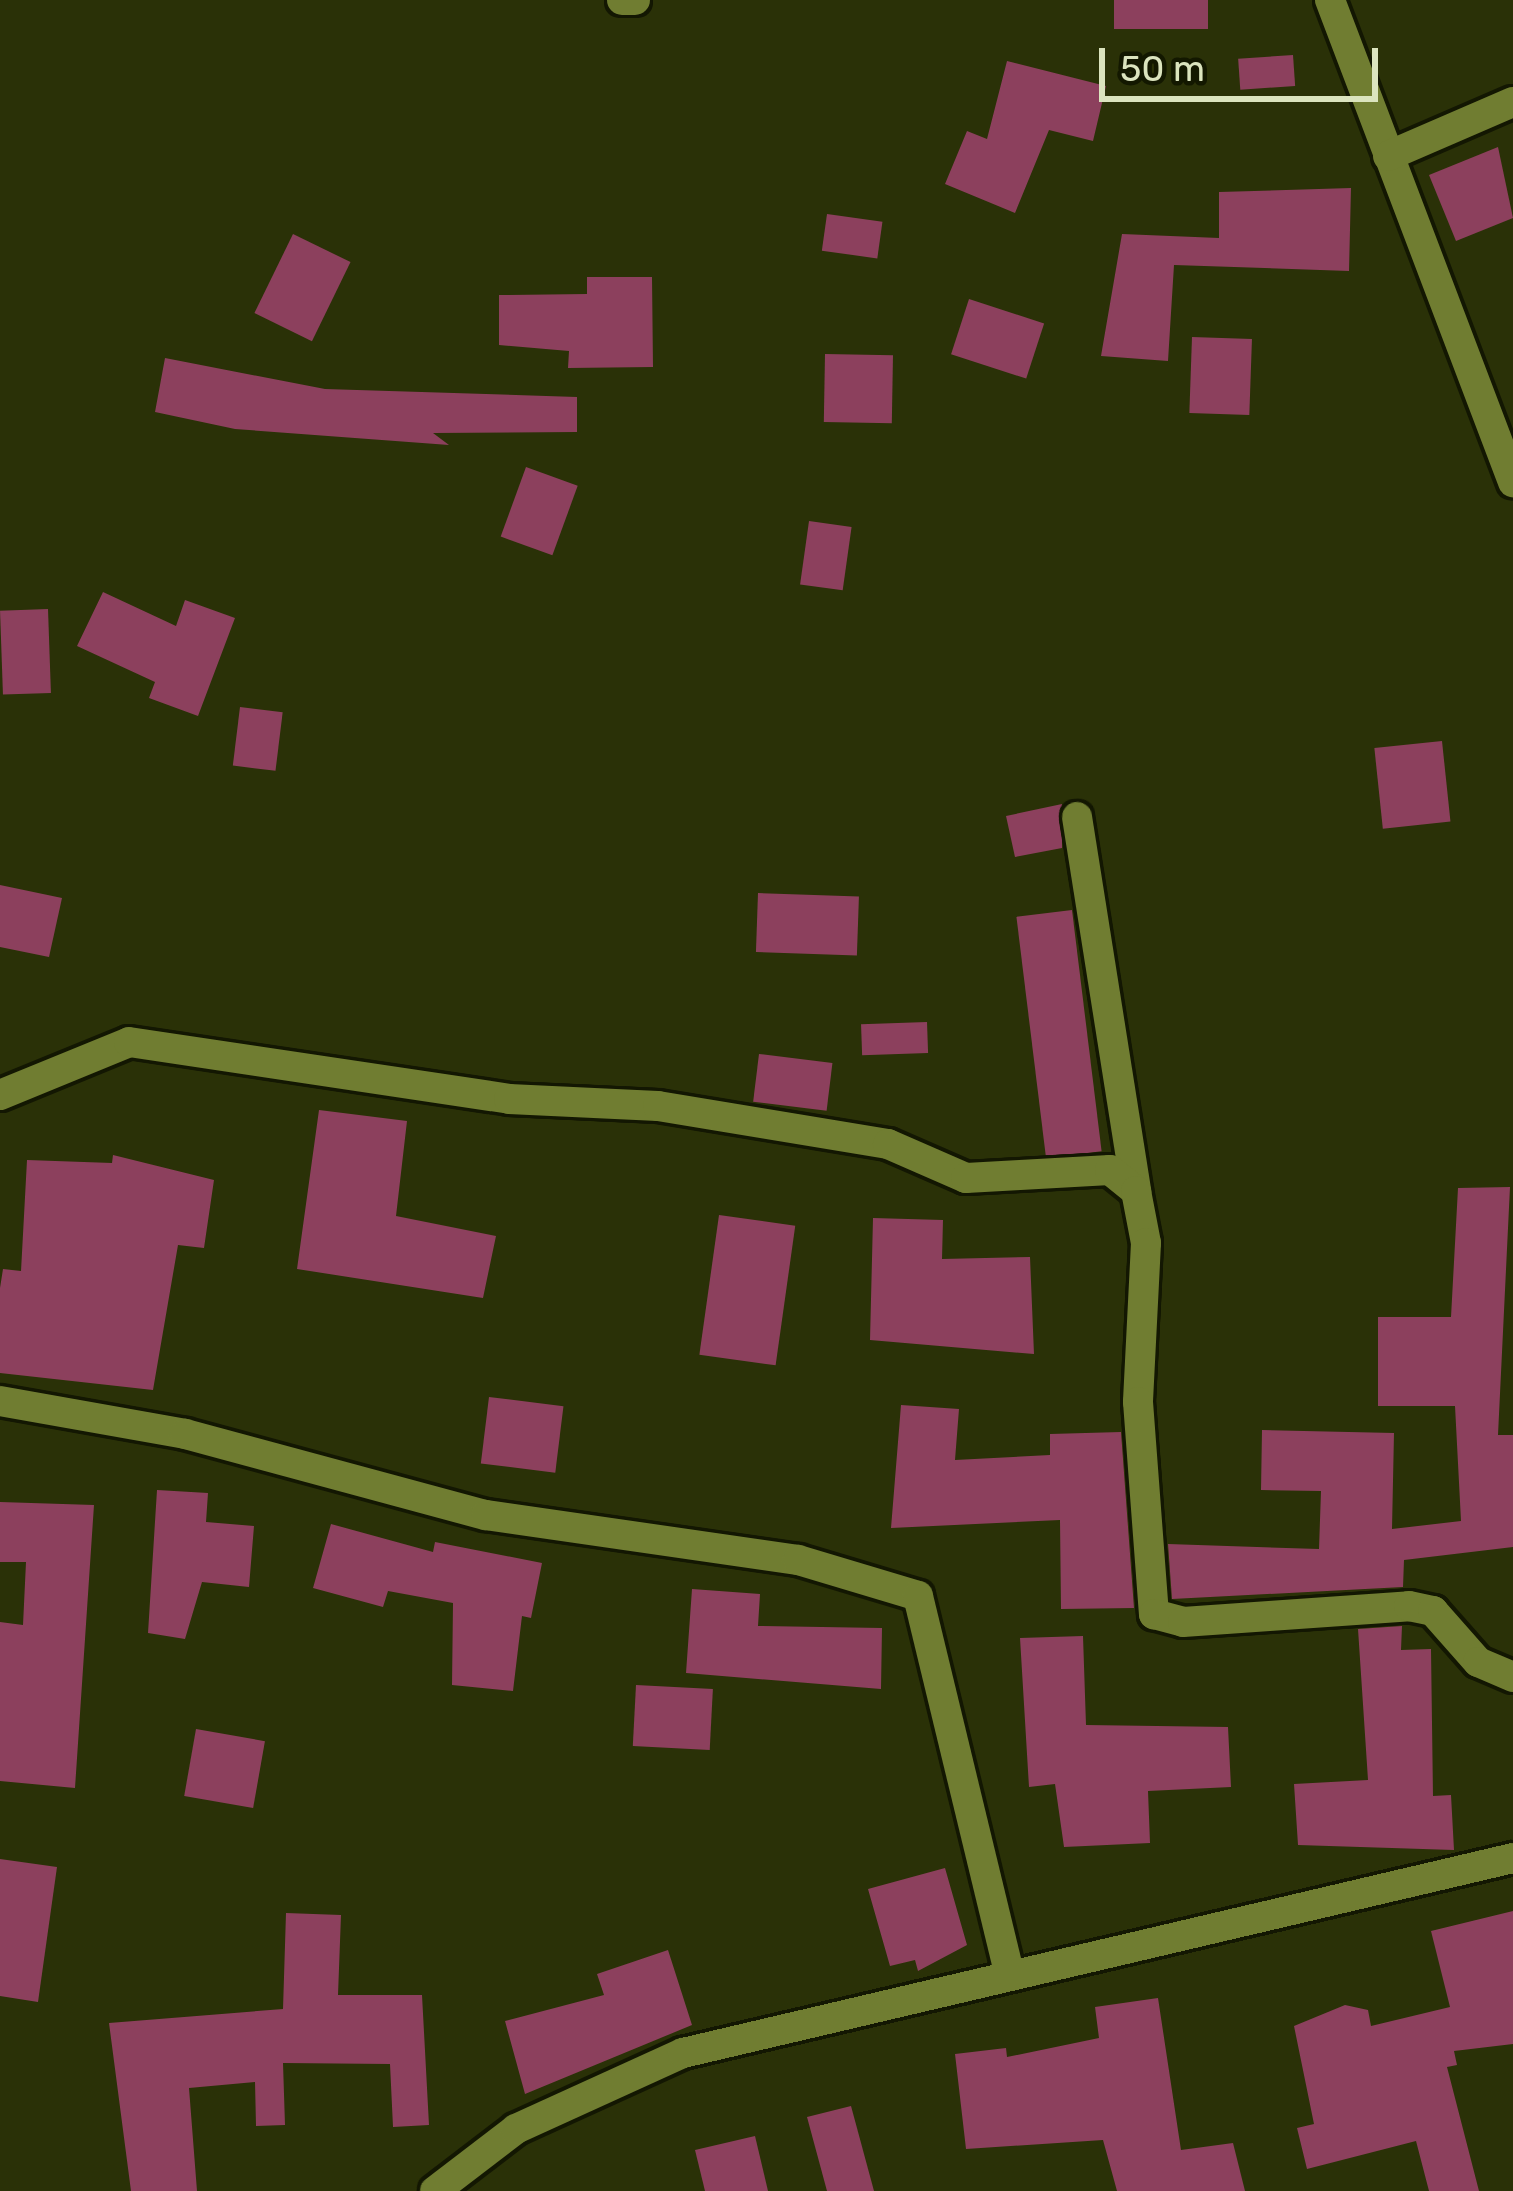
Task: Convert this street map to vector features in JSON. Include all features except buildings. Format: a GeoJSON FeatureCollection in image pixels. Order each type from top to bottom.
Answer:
{"type":"FeatureCollection","features":[{"type":"Feature","properties":{"kind":"street"},"geometry":{"type":"LineString","coordinates":[[622,0],[634,0]]}},
{"type":"Feature","properties":{"kind":"street"},"geometry":{"type":"LineString","coordinates":[[1330,0],[1513,482]]}},
{"type":"Feature","properties":{"kind":"street"},"geometry":{"type":"LineString","coordinates":[[1388,156],[1513,102]]}},
{"type":"Feature","properties":{"kind":"street"},"geometry":{"type":"LineString","coordinates":[[1077,818],[1149,1300],[1138,1402],[1154,1613],[1183,1622],[1409,1606],[1433,1611],[1478,1662],[1513,1677]]}},
{"type":"Feature","properties":{"kind":"street"},"geometry":{"type":"LineString","coordinates":[[0,1095],[129,1042],[509,1099],[658,1106],[888,1144],[966,1178],[1110,1170],[1136,1191]]}},
{"type":"Feature","properties":{"kind":"street"},"geometry":{"type":"LineString","coordinates":[[0,1401],[184,1434],[486,1515],[799,1560],[917,1596],[1009,1971]]}},
{"type":"Feature","properties":{"kind":"street"},"geometry":{"type":"LineString","coordinates":[[435,2191],[563,2103],[683,2053],[1009,1971],[1281,1919],[1370,1886],[1513,1858]]}}]}
